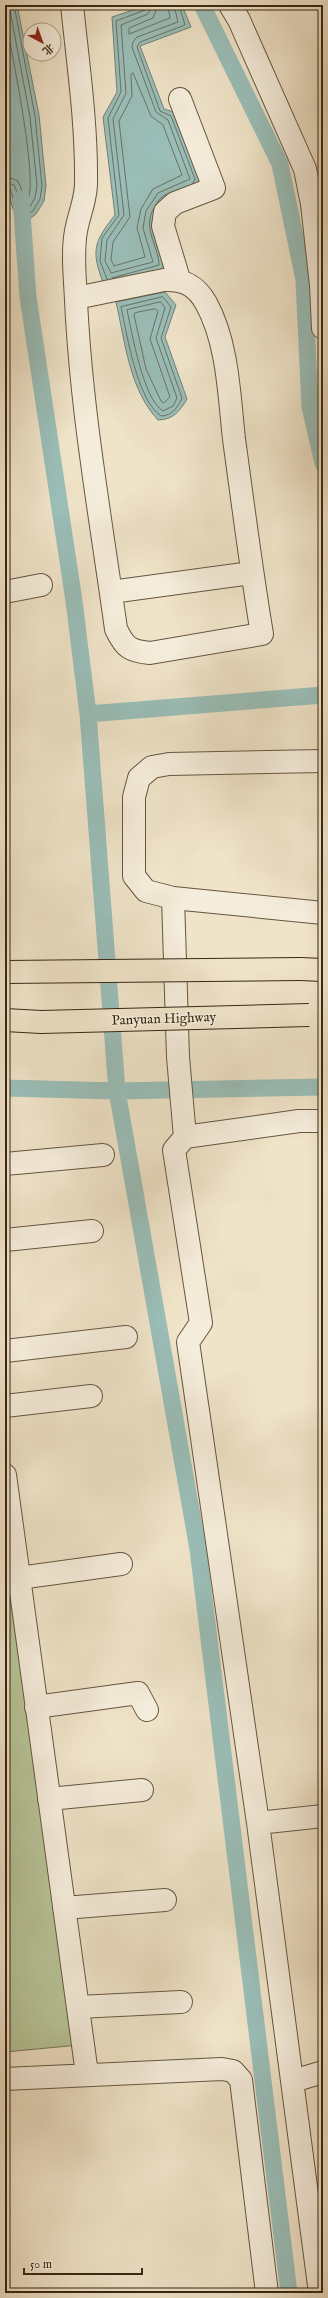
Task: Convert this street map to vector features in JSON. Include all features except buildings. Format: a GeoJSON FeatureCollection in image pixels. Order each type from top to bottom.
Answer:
{"type":"FeatureCollection","features":[{"type":"Feature","properties":{"kind":"main road"},"geometry":{"type":"LineString","coordinates":[[5,972],[323,970]]}},
{"type":"Feature","properties":{"kind":"main road","name":"Panyuan Highway"},"geometry":{"type":"LineString","coordinates":[[5,1020],[41,1022],[316,1015]]}},
{"type":"Feature","properties":{"kind":"street"},"geometry":{"type":"LineString","coordinates":[[72,5],[82,98],[86,184],[84,209],[76,230],[74,247],[76,298],[79,352],[116,629],[123,644],[136,652],[150,653],[262,634],[252,573],[225,365],[218,329],[205,302],[194,287],[179,279],[164,280],[76,298]]}},
{"type":"Feature","properties":{"kind":"street"},"geometry":{"type":"LineString","coordinates":[[230,5],[239,20],[305,169],[314,219],[321,285],[323,328]]}},
{"type":"Feature","properties":{"kind":"street"},"geometry":{"type":"LineString","coordinates":[[179,279],[163,226],[165,212],[175,203],[214,188],[180,99]]}},
{"type":"Feature","properties":{"kind":"street"},"geometry":{"type":"LineString","coordinates":[[111,592],[252,573]]}},
{"type":"Feature","properties":{"kind":"street"},"geometry":{"type":"LineString","coordinates":[[5,592],[41,585]]}},
{"type":"Feature","properties":{"kind":"street"},"geometry":{"type":"LineString","coordinates":[[323,761],[169,764],[152,767],[139,778],[134,797],[134,876],[146,891],[173,898],[323,913]]}},
{"type":"Feature","properties":{"kind":"street"},"geometry":{"type":"LineString","coordinates":[[173,898],[178,1057],[184,1131],[174,1150],[201,1323],[188,1342],[258,1823],[312,2225],[319,2264],[320,2293]]}},
{"type":"Feature","properties":{"kind":"street"},"geometry":{"type":"LineString","coordinates":[[184,1131],[299,1121],[323,1121]]}},
{"type":"Feature","properties":{"kind":"street"},"geometry":{"type":"LineString","coordinates":[[5,1164],[103,1155]]}},
{"type":"Feature","properties":{"kind":"street"},"geometry":{"type":"LineString","coordinates":[[5,1240],[92,1231]]}},
{"type":"Feature","properties":{"kind":"street"},"geometry":{"type":"LineString","coordinates":[[5,1350],[126,1337]]}},
{"type":"Feature","properties":{"kind":"street"},"geometry":{"type":"LineString","coordinates":[[5,1406],[91,1396]]}},
{"type":"Feature","properties":{"kind":"street"},"geometry":{"type":"LineString","coordinates":[[5,1475],[14,1586],[36,1707],[87,2074]]}},
{"type":"Feature","properties":{"kind":"street"},"geometry":{"type":"LineString","coordinates":[[14,1586],[121,1564]]}},
{"type":"Feature","properties":{"kind":"street"},"geometry":{"type":"LineString","coordinates":[[36,1707],[138,1693],[147,1710]]}},
{"type":"Feature","properties":{"kind":"street"},"geometry":{"type":"LineString","coordinates":[[49,1799],[142,1790]]}},
{"type":"Feature","properties":{"kind":"street"},"geometry":{"type":"LineString","coordinates":[[258,1823],[323,1816]]}},
{"type":"Feature","properties":{"kind":"street"},"geometry":{"type":"LineString","coordinates":[[64,1908],[165,1900]]}},
{"type":"Feature","properties":{"kind":"street"},"geometry":{"type":"LineString","coordinates":[[78,2007],[180,2002]]}},
{"type":"Feature","properties":{"kind":"street"},"geometry":{"type":"LineString","coordinates":[[5,2079],[87,2074],[222,2069],[234,2071],[241,2080],[267,2293]]}},
{"type":"Feature","properties":{"kind":"street"},"geometry":{"type":"LineString","coordinates":[[293,2081],[323,2072]]}},
{"type":"Feature","properties":{"kind":"green space"},"geometry":{"type":"Polygon","coordinates":[[[5,1492],[79,2045],[5,2052],[5,1492]]]}},
{"type":"Feature","properties":{"kind":"water"},"geometry":{"type":"Polygon","coordinates":[[[5,5],[17,5],[22,30],[22,62],[28,62],[39,115],[46,186],[44,201],[36,214],[24,223],[13,209],[5,183],[5,5]]]}},
{"type":"Feature","properties":{"kind":"water"},"geometry":{"type":"Polygon","coordinates":[[[148,5],[182,5],[191,27],[140,46],[164,109],[174,112],[200,181],[195,187],[154,215],[152,227],[165,268],[104,285],[97,264],[96,248],[102,233],[115,215],[103,117],[117,92],[112,17],[148,5]]]}},
{"type":"Feature","properties":{"kind":"water"},"geometry":{"type":"Polygon","coordinates":[[[165,292],[176,305],[165,337],[187,399],[182,407],[172,417],[158,420],[148,408],[134,379],[116,302],[165,292]]]}},
{"type":"Feature","properties":{"kind":"waterway"},"geometry":{"type":"LineString","coordinates":[[202,5],[280,164],[304,280],[310,407],[323,463]]}},
{"type":"Feature","properties":{"kind":"waterway"},"geometry":{"type":"LineString","coordinates":[[21,199],[28,297],[74,601],[88,714],[117,1091],[198,1549],[289,2293]]}},
{"type":"Feature","properties":{"kind":"waterway"},"geometry":{"type":"LineString","coordinates":[[88,714],[323,695]]}},
{"type":"Feature","properties":{"kind":"waterway"},"geometry":{"type":"LineString","coordinates":[[5,1088],[117,1091],[323,1087]]}}]}
